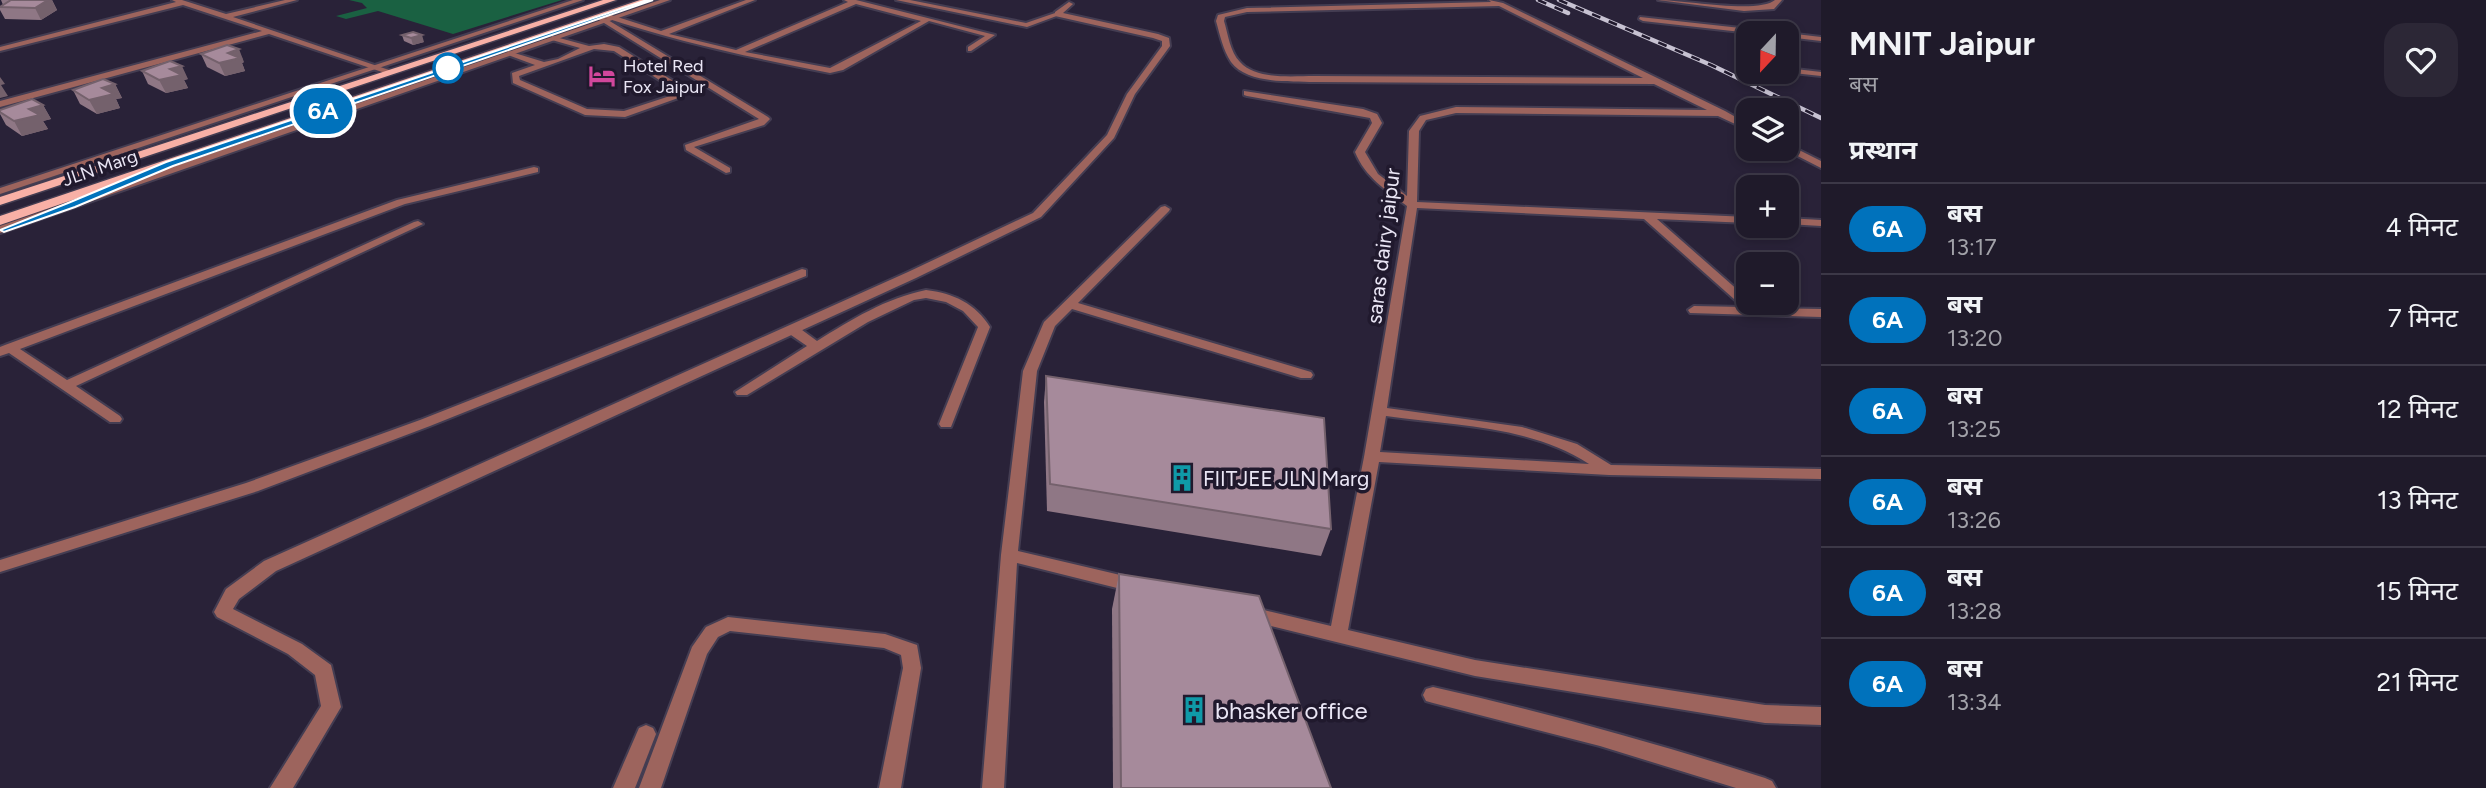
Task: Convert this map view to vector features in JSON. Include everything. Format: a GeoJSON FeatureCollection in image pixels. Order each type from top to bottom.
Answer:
{"type":"FeatureCollection","features":[{"type":"Feature","properties":{"kind":"main road","name":"JLN Marg"},"geometry":{"type":"LineString","coordinates":[[0,201],[612,0]]}},
{"type":"Feature","properties":{"kind":"main road","name":"JLN Marg"},"geometry":{"type":"LineString","coordinates":[[0,221],[606,18],[649,0]]}},
{"type":"Feature","properties":{"kind":"main road"},"geometry":{"type":"LineString","coordinates":[[72,205],[169,164]]}},
{"type":"Feature","properties":{"kind":"street"},"geometry":{"type":"LineString","coordinates":[[228,16],[294,0]]}},
{"type":"Feature","properties":{"kind":"street"},"geometry":{"type":"LineString","coordinates":[[0,191],[580,0]]}},
{"type":"Feature","properties":{"kind":"street"},"geometry":{"type":"LineString","coordinates":[[0,230],[416,82],[667,0]]}},
{"type":"Feature","properties":{"kind":"street"},"geometry":{"type":"LineString","coordinates":[[661,34],[752,0]]}},
{"type":"Feature","properties":{"kind":"street"},"geometry":{"type":"LineString","coordinates":[[281,788],[331,707],[324,671],[295,649],[223,612],[232,594],[270,566],[793,330],[1037,215],[1111,135],[1131,94],[1166,46],[1166,40],[1068,6],[1027,25],[899,0]]}},
{"type":"Feature","properties":{"kind":"street"},"geometry":{"type":"LineString","coordinates":[[1492,0],[1736,121]]}},
{"type":"Feature","properties":{"kind":"street"},"geometry":{"type":"LineString","coordinates":[[1661,0],[1744,9],[1771,7],[1779,0]]}},
{"type":"Feature","properties":{"kind":"street"},"geometry":{"type":"LineString","coordinates":[[0,49],[178,1],[391,72]]}},
{"type":"Feature","properties":{"kind":"street"},"geometry":{"type":"LineString","coordinates":[[737,53],[851,1],[991,35],[971,49]]}},
{"type":"Feature","properties":{"kind":"street"},"geometry":{"type":"LineString","coordinates":[[1501,4],[1247,10],[1222,15],[1220,22],[1235,62],[1251,72],[1278,77],[1658,81]]}},
{"type":"Feature","properties":{"kind":"street"},"geometry":{"type":"LineString","coordinates":[[606,18],[737,53],[830,71],[925,22],[924,18]]}},
{"type":"Feature","properties":{"kind":"street"},"geometry":{"type":"LineString","coordinates":[[606,18],[765,119],[761,123],[690,145],[689,148],[726,170]]}},
{"type":"Feature","properties":{"kind":"street"},"geometry":{"type":"LineString","coordinates":[[1643,19],[1736,29]]}},
{"type":"Feature","properties":{"kind":"street"},"geometry":{"type":"LineString","coordinates":[[0,104],[268,32]]}},
{"type":"Feature","properties":{"kind":"street"},"geometry":{"type":"LineString","coordinates":[[1799,36],[1821,39]]}},
{"type":"Feature","properties":{"kind":"street"},"geometry":{"type":"LineString","coordinates":[[555,38],[587,48]]}},
{"type":"Feature","properties":{"kind":"street"},"geometry":{"type":"LineString","coordinates":[[606,46],[616,49],[680,89],[677,97],[625,114],[585,112],[516,81],[515,75],[545,64],[587,48],[606,46]]}},
{"type":"Feature","properties":{"kind":"street"},"geometry":{"type":"LineString","coordinates":[[511,53],[545,64]]}},
{"type":"Feature","properties":{"kind":"street"},"geometry":{"type":"LineString","coordinates":[[1799,71],[1821,74]]}},
{"type":"Feature","properties":{"kind":"street"},"geometry":{"type":"LineString","coordinates":[[1247,93],[1374,116],[1377,123],[1360,152],[1362,160],[1371,174],[1412,205],[1736,220]]}},
{"type":"Feature","properties":{"kind":"street","name":"saras dairy jaipur"},"geometry":{"type":"LineString","coordinates":[[1338,635],[1372,457],[1412,205],[1414,131],[1423,118],[1456,110],[1490,109],[1722,113]]}},
{"type":"Feature","properties":{"kind":"street"},"geometry":{"type":"LineString","coordinates":[[1799,153],[1821,165]]}},
{"type":"Feature","properties":{"kind":"street"},"geometry":{"type":"LineString","coordinates":[[5,350],[401,202],[534,170]]}},
{"type":"Feature","properties":{"kind":"street"},"geometry":{"type":"LineString","coordinates":[[993,788],[1009,555],[1030,371],[1049,324],[1165,209]]}},
{"type":"Feature","properties":{"kind":"street"},"geometry":{"type":"LineString","coordinates":[[1648,217],[1736,294]]}},
{"type":"Feature","properties":{"kind":"street"},"geometry":{"type":"LineString","coordinates":[[1799,222],[1821,223]]}},
{"type":"Feature","properties":{"kind":"street"},"geometry":{"type":"LineString","coordinates":[[66,386],[418,224]]}},
{"type":"Feature","properties":{"kind":"street"},"geometry":{"type":"LineString","coordinates":[[0,566],[252,487],[425,423],[802,273]]}},
{"type":"Feature","properties":{"kind":"street"},"geometry":{"type":"LineString","coordinates":[[742,392],[891,305],[925,293],[959,305],[975,315],[984,327],[946,424]]}},
{"type":"Feature","properties":{"kind":"street"},"geometry":{"type":"LineString","coordinates":[[1069,304],[1306,375]]}},
{"type":"Feature","properties":{"kind":"street"},"geometry":{"type":"LineString","coordinates":[[1693,310],[1736,311]]}},
{"type":"Feature","properties":{"kind":"street"},"geometry":{"type":"LineString","coordinates":[[1799,313],[1821,313]]}},
{"type":"Feature","properties":{"kind":"street"},"geometry":{"type":"LineString","coordinates":[[793,330],[818,348]]}},
{"type":"Feature","properties":{"kind":"street"},"geometry":{"type":"LineString","coordinates":[[5,350],[66,386],[114,419]]}},
{"type":"Feature","properties":{"kind":"street"},"geometry":{"type":"LineString","coordinates":[[1379,411],[1500,428],[1535,436],[1568,445],[1609,470]]}},
{"type":"Feature","properties":{"kind":"street"},"geometry":{"type":"LineString","coordinates":[[1372,457],[1609,470],[1821,474]]}},
{"type":"Feature","properties":{"kind":"street"},"geometry":{"type":"LineString","coordinates":[[1009,555],[1154,590]]}},
{"type":"Feature","properties":{"kind":"street"},"geometry":{"type":"LineString","coordinates":[[1233,610],[1475,668],[1765,714],[1821,716]]}},
{"type":"Feature","properties":{"kind":"street"},"geometry":{"type":"LineString","coordinates":[[650,788],[699,652],[712,632],[728,624],[885,640],[910,650],[912,668],[890,788]]}},
{"type":"Feature","properties":{"kind":"street"},"geometry":{"type":"LineString","coordinates":[[1433,695],[1535,718],[1672,756],[1765,788]]}},
{"type":"Feature","properties":{"kind":"street"},"geometry":{"type":"LineString","coordinates":[[624,788],[646,734]]}},
{"type":"Feature","properties":{"kind":"green space"},"geometry":{"type":"Polygon","coordinates":[[[349,0],[562,0],[453,34],[378,11],[346,19],[336,16],[367,8],[362,3],[349,0]]]}},
{"type":"Feature","properties":{"kind":"building"},"geometry":{"type":"Polygon","coordinates":[[[11,0],[48,0],[35,8],[0,7],[11,0]]]}},
{"type":"Feature","properties":{"kind":"building"},"geometry":{"type":"Polygon","coordinates":[[[413,32],[422,35],[411,38],[402,35],[413,32]]]}},
{"type":"Feature","properties":{"kind":"building"},"geometry":{"type":"Polygon","coordinates":[[[227,45],[239,49],[228,53],[240,58],[219,63],[201,54],[227,45]]]}},
{"type":"Feature","properties":{"kind":"building"},"geometry":{"type":"Polygon","coordinates":[[[170,61],[182,66],[170,69],[182,75],[159,80],[142,71],[170,61]]]}},
{"type":"Feature","properties":{"kind":"building"},"geometry":{"type":"Polygon","coordinates":[[[103,79],[115,84],[102,88],[114,94],[89,100],[73,90],[103,79]]]}},
{"type":"Feature","properties":{"kind":"building"},"geometry":{"type":"Polygon","coordinates":[[[32,99],[43,105],[29,109],[40,115],[14,121],[0,112],[0,110],[32,99]]]}},
{"type":"Feature","properties":{"kind":"building","name":"FIITJEE JLN Marg"},"geometry":{"type":"Polygon","coordinates":[[[1046,376],[1324,418],[1331,529],[1050,484],[1046,376]]]}},
{"type":"Feature","properties":{"kind":"building","name":"bhasker office"},"geometry":{"type":"Polygon","coordinates":[[[1119,574],[1259,596],[1331,788],[1121,788],[1119,574]]]}},
{"type":"Feature","properties":{"kind":"railway"},"geometry":{"type":"LineString","coordinates":[[1538,0],[1568,13]]}},
{"type":"Feature","properties":{"kind":"railway"},"geometry":{"type":"LineString","coordinates":[[1559,0],[1711,65],[1821,118]]}},
{"type":"Feature","properties":{"kind":"bus line","name":"6A"},"geometry":{"type":"LineString","coordinates":[[0,230],[72,205],[169,164],[649,0]]}},
{"type":"Feature","properties":{"kind":"place","name":"Hotel Red Fox Jaipur"},"geometry":{"type":"Point","coordinates":[602,76]}},
{"type":"Feature","properties":{"kind":"place","name":"FIITJEE JLN Marg"},"geometry":{"type":"Point","coordinates":[1182,478]}},
{"type":"Feature","properties":{"kind":"place","name":"bhasker office"},"geometry":{"type":"Point","coordinates":[1194,710]}}]}
